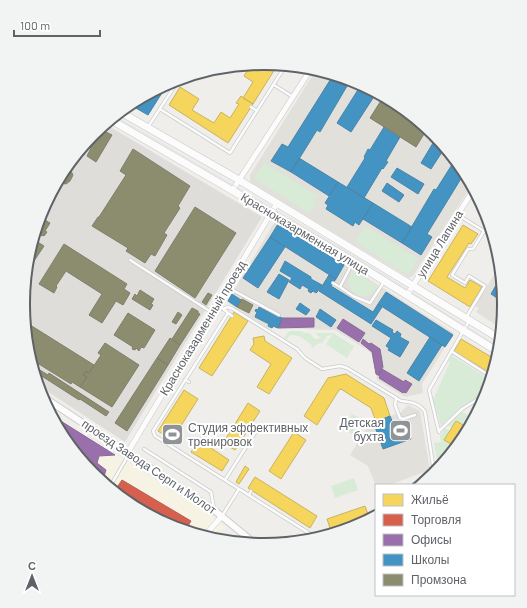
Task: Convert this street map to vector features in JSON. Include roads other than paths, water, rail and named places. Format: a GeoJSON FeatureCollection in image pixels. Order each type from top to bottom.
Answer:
{"type":"FeatureCollection","features":[{"type":"Feature","properties":{"kind":"main road","name":"Красноказарменная улица"},"geometry":{"type":"LineString","coordinates":[[126,115],[239,180],[495,336]]}},
{"type":"Feature","properties":{"kind":"main road","name":"Красноказарменная улица"},"geometry":{"type":"LineString","coordinates":[[116,123],[232,192],[272,213],[493,349]]}},
{"type":"Feature","properties":{"kind":"street"},"geometry":{"type":"LineString","coordinates":[[232,192],[307,75]]}},
{"type":"Feature","properties":{"kind":"street","name":"улица Лапина"},"geometry":{"type":"LineString","coordinates":[[407,296],[470,195]]}},
{"type":"Feature","properties":{"kind":"street","name":"Красноказарменный проезд"},"geometry":{"type":"LineString","coordinates":[[128,452],[277,203]]}},
{"type":"Feature","properties":{"kind":"street","name":"проезд Завода Серп и Молот"},"geometry":{"type":"LineString","coordinates":[[52,403],[214,510],[247,537]]}},
{"type":"Feature","properties":{"kind":"street"},"geometry":{"type":"LineString","coordinates":[[208,531],[222,516]]}},
{"type":"Feature","properties":{"kind":"lane"},"geometry":{"type":"LineString","coordinates":[[160,109],[230,153],[282,71]]}},
{"type":"Feature","properties":{"kind":"lane"},"geometry":{"type":"LineString","coordinates":[[274,85],[293,97]]}},
{"type":"Feature","properties":{"kind":"lane"},"geometry":{"type":"LineString","coordinates":[[148,127],[173,88]]}},
{"type":"Feature","properties":{"kind":"lane"},"geometry":{"type":"LineString","coordinates":[[251,107],[257,111]]}},
{"type":"Feature","properties":{"kind":"lane"},"geometry":{"type":"LineString","coordinates":[[458,215],[484,231],[473,250],[468,248],[452,275],[464,283],[470,276],[485,286],[464,330],[429,390],[439,432],[462,409],[476,400]]}},
{"type":"Feature","properties":{"kind":"lane"},"geometry":{"type":"LineString","coordinates":[[130,260],[212,312]]}},
{"type":"Feature","properties":{"kind":"lane"},"geometry":{"type":"LineString","coordinates":[[340,287],[353,262]]}},
{"type":"Feature","properties":{"kind":"lane"},"geometry":{"type":"LineString","coordinates":[[333,283],[353,296],[370,303],[385,282]]}},
{"type":"Feature","properties":{"kind":"lane"},"geometry":{"type":"LineString","coordinates":[[227,287],[279,315]]}},
{"type":"Feature","properties":{"kind":"lane"},"geometry":{"type":"LineString","coordinates":[[217,304],[232,316]]}},
{"type":"Feature","properties":{"kind":"lane"},"geometry":{"type":"LineString","coordinates":[[223,309],[228,307],[233,309],[298,350],[305,358],[321,368],[344,366],[396,399],[402,402],[410,402],[419,406],[424,410],[433,465]]}},
{"type":"Feature","properties":{"kind":"lane"},"geometry":{"type":"LineString","coordinates":[[228,313],[154,429],[154,434],[309,533]]}},
{"type":"Feature","properties":{"kind":"lane"},"geometry":{"type":"LineString","coordinates":[[451,351],[486,374]]}},
{"type":"Feature","properties":{"kind":"lane"},"geometry":{"type":"LineString","coordinates":[[185,380],[190,382]]}},
{"type":"Feature","properties":{"kind":"lane"},"geometry":{"type":"LineString","coordinates":[[396,399],[395,404],[400,418],[403,419],[415,415]]}},
{"type":"Feature","properties":{"kind":"lane"},"geometry":{"type":"LineString","coordinates":[[226,480],[258,428]]}},
{"type":"Feature","properties":{"kind":"lane"},"geometry":{"type":"LineString","coordinates":[[144,449],[210,492],[214,510]]}},
{"type":"Feature","properties":{"kind":"lane"},"geometry":{"type":"LineString","coordinates":[[112,482],[126,460],[128,452]]}},
{"type":"Feature","properties":{"kind":"lane"},"geometry":{"type":"LineString","coordinates":[[222,516],[239,489]]}},
{"type":"Feature","properties":{"kind":"lane"},"geometry":{"type":"LineString","coordinates":[[249,495],[251,491]]}},
{"type":"Feature","properties":{"kind":"tram line"},"geometry":{"type":"LineString","coordinates":[[120,119],[344,250],[494,344]]}},
{"type":"Feature","properties":{"kind":"place","name":"Детская бухта"},"geometry":{"type":"Point","coordinates":[400,430]}},
{"type":"Feature","properties":{"kind":"place","name":"Студия эффективных тренировок"},"geometry":{"type":"Point","coordinates":[173,435]}}]}
